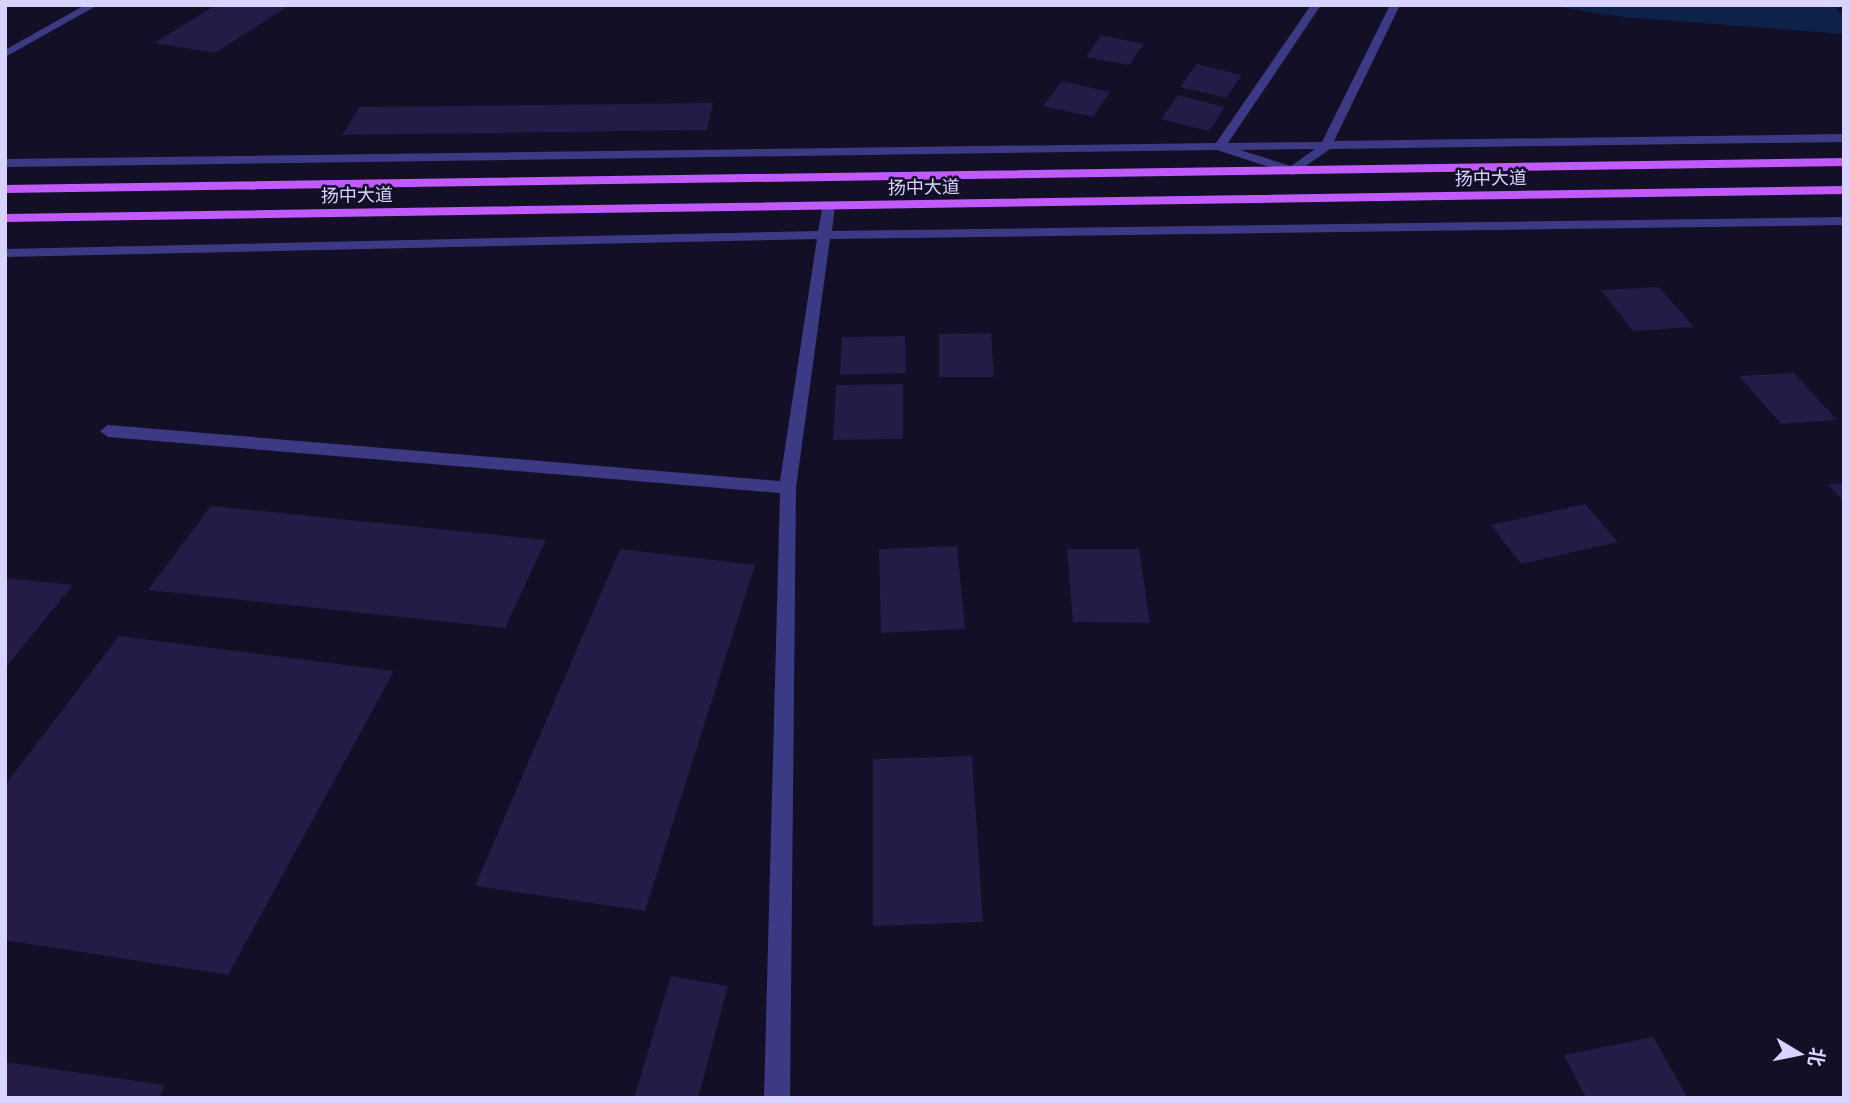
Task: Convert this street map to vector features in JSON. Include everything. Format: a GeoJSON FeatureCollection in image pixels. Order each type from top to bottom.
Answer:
{"type":"FeatureCollection","features":[{"type":"Feature","properties":{"kind":"main road","name":"扬中大道"},"geometry":{"type":"LineString","coordinates":[[5,189],[1844,162]]}},
{"type":"Feature","properties":{"kind":"main road"},"geometry":{"type":"LineString","coordinates":[[1293,171],[1309,199]]}},
{"type":"Feature","properties":{"kind":"main road"},"geometry":{"type":"LineString","coordinates":[[829,205],[831,178]]}},
{"type":"Feature","properties":{"kind":"main road","name":"扬中大道"},"geometry":{"type":"LineString","coordinates":[[5,218],[1844,190]]}},
{"type":"Feature","properties":{"kind":"street"},"geometry":{"type":"LineString","coordinates":[[5,54],[93,5]]}},
{"type":"Feature","properties":{"kind":"street"},"geometry":{"type":"LineString","coordinates":[[1219,147],[1317,5]]}},
{"type":"Feature","properties":{"kind":"street"},"geometry":{"type":"LineString","coordinates":[[1219,147],[1293,171],[1326,146],[1395,5]]}},
{"type":"Feature","properties":{"kind":"street"},"geometry":{"type":"LineString","coordinates":[[5,163],[1844,138]]}},
{"type":"Feature","properties":{"kind":"street"},"geometry":{"type":"LineString","coordinates":[[777,1098],[788,488],[829,205]]}},
{"type":"Feature","properties":{"kind":"street"},"geometry":{"type":"LineString","coordinates":[[5,253],[824,235],[1844,221]]}},
{"type":"Feature","properties":{"kind":"street"},"geometry":{"type":"LineString","coordinates":[[108,430],[788,488]]}},
{"type":"Feature","properties":{"kind":"water"},"geometry":{"type":"Polygon","coordinates":[[[1544,5],[1834,5],[1844,17],[1844,34],[1623,17],[1544,5]]]}},
{"type":"Feature","properties":{"kind":"building"},"geometry":{"type":"Polygon","coordinates":[[[216,5],[290,5],[215,53],[154,43],[216,5]]]}},
{"type":"Feature","properties":{"kind":"building"},"geometry":{"type":"Polygon","coordinates":[[[1101,35],[1144,44],[1129,65],[1086,57],[1101,35]]]}},
{"type":"Feature","properties":{"kind":"building"},"geometry":{"type":"Polygon","coordinates":[[[1197,64],[1242,75],[1226,98],[1180,87],[1197,64]]]}},
{"type":"Feature","properties":{"kind":"building"},"geometry":{"type":"Polygon","coordinates":[[[1062,81],[1110,92],[1093,117],[1043,106],[1062,81]]]}},
{"type":"Feature","properties":{"kind":"building"},"geometry":{"type":"Polygon","coordinates":[[[1178,95],[1225,107],[1209,131],[1161,119],[1178,95]]]}},
{"type":"Feature","properties":{"kind":"building"},"geometry":{"type":"Polygon","coordinates":[[[713,103],[707,130],[342,135],[360,107],[713,103]]]}},
{"type":"Feature","properties":{"kind":"building"},"geometry":{"type":"Polygon","coordinates":[[[1659,287],[1694,327],[1633,331],[1601,290],[1659,287]]]}},
{"type":"Feature","properties":{"kind":"building"},"geometry":{"type":"Polygon","coordinates":[[[991,333],[994,377],[939,377],[939,334],[991,333]]]}},
{"type":"Feature","properties":{"kind":"building"},"geometry":{"type":"Polygon","coordinates":[[[905,336],[906,373],[840,375],[842,337],[905,336]]]}},
{"type":"Feature","properties":{"kind":"building"},"geometry":{"type":"Polygon","coordinates":[[[1794,373],[1837,420],[1781,424],[1739,376],[1794,373]]]}},
{"type":"Feature","properties":{"kind":"building"},"geometry":{"type":"Polygon","coordinates":[[[903,384],[903,439],[833,440],[836,385],[903,384]]]}},
{"type":"Feature","properties":{"kind":"building"},"geometry":{"type":"Polygon","coordinates":[[[1844,483],[1844,502],[1828,484],[1844,483]]]}},
{"type":"Feature","properties":{"kind":"building"},"geometry":{"type":"Polygon","coordinates":[[[1585,504],[1618,542],[1521,564],[1491,525],[1585,504]]]}},
{"type":"Feature","properties":{"kind":"building"},"geometry":{"type":"Polygon","coordinates":[[[211,506],[546,540],[505,628],[148,590],[211,506]]]}},
{"type":"Feature","properties":{"kind":"building"},"geometry":{"type":"Polygon","coordinates":[[[957,546],[965,629],[881,633],[879,549],[957,546]]]}},
{"type":"Feature","properties":{"kind":"building"},"geometry":{"type":"Polygon","coordinates":[[[620,549],[755,565],[645,911],[475,886],[620,549]]]}},
{"type":"Feature","properties":{"kind":"building"},"geometry":{"type":"Polygon","coordinates":[[[1067,549],[1139,549],[1150,623],[1073,622],[1067,549]]]}},
{"type":"Feature","properties":{"kind":"building"},"geometry":{"type":"Polygon","coordinates":[[[5,578],[73,585],[5,668],[5,578]]]}},
{"type":"Feature","properties":{"kind":"building"},"geometry":{"type":"Polygon","coordinates":[[[119,636],[394,671],[228,975],[5,940],[5,785],[119,636]]]}},
{"type":"Feature","properties":{"kind":"building"},"geometry":{"type":"Polygon","coordinates":[[[972,756],[983,922],[873,926],[873,759],[972,756]]]}},
{"type":"Feature","properties":{"kind":"building"},"geometry":{"type":"Polygon","coordinates":[[[671,976],[728,986],[698,1098],[634,1098],[671,976]]]}},
{"type":"Feature","properties":{"kind":"building"},"geometry":{"type":"Polygon","coordinates":[[[1653,1037],[1688,1098],[1586,1098],[1564,1055],[1653,1037]]]}},
{"type":"Feature","properties":{"kind":"building"},"geometry":{"type":"Polygon","coordinates":[[[5,1062],[165,1085],[159,1098],[5,1098],[5,1062]]]}}]}
